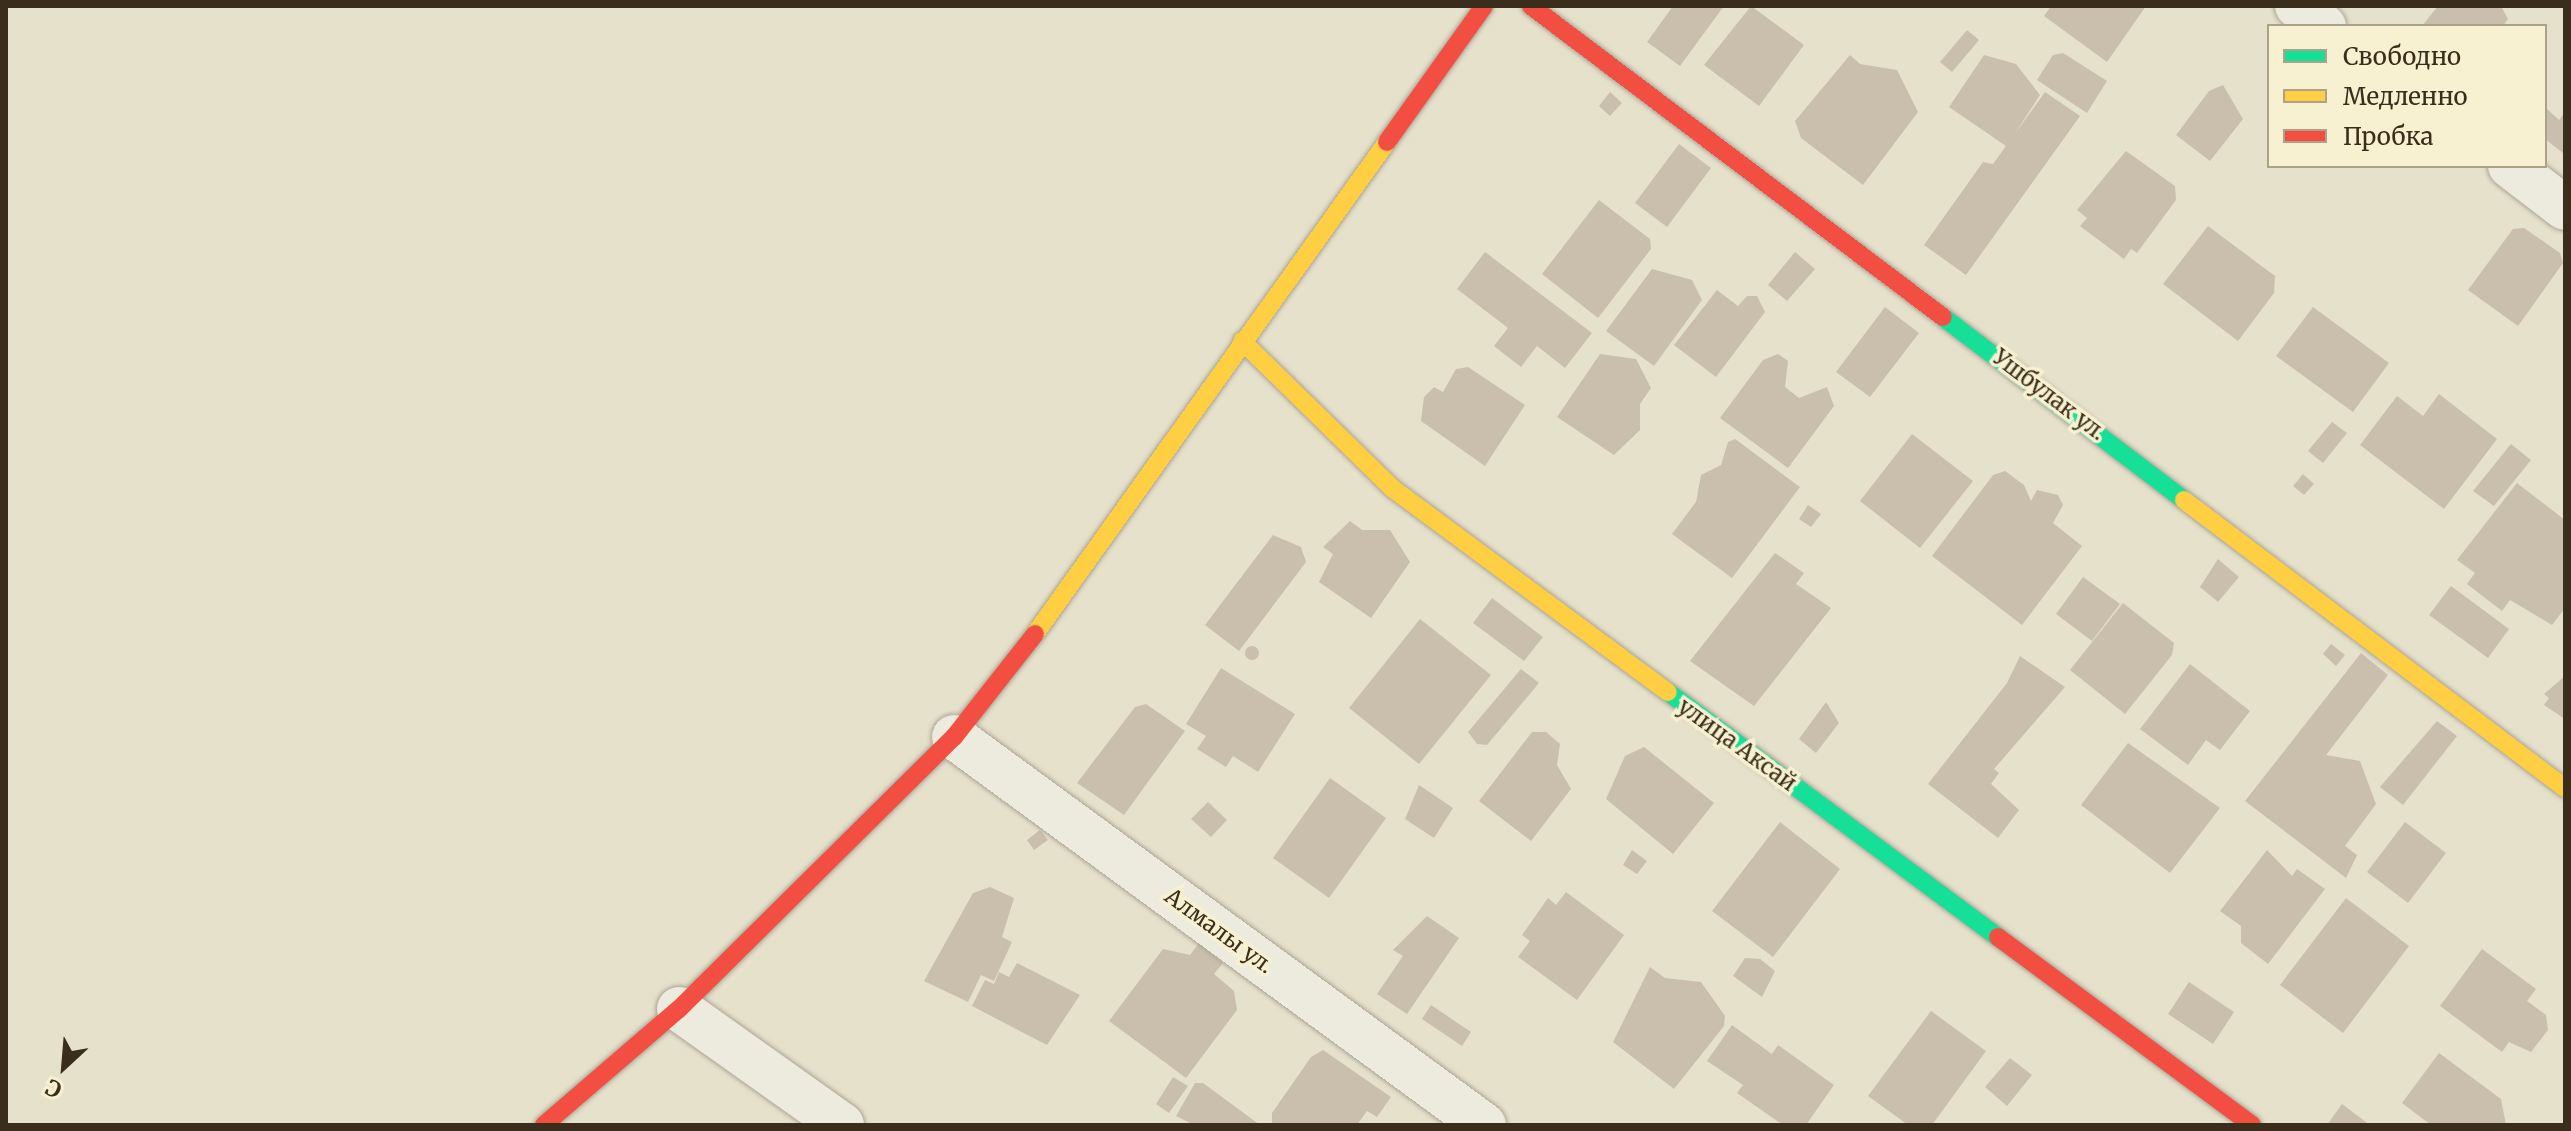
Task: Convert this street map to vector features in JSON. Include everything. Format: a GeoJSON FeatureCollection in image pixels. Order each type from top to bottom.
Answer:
{"type":"FeatureCollection","features":[{"type":"Feature","properties":{"kind":"street"},"geometry":{"type":"LineString","coordinates":[[544,1125],[679,1009],[954,737],[1021,654],[1484,6]]}},
{"type":"Feature","properties":{"kind":"street","name":"Ушбулак ул."},"geometry":{"type":"LineString","coordinates":[[1531,6],[2565,788]]}},
{"type":"Feature","properties":{"kind":"street"},"geometry":{"type":"LineString","coordinates":[[2297,6],[2321,24]]}},
{"type":"Feature","properties":{"kind":"street"},"geometry":{"type":"LineString","coordinates":[[2513,168],[2565,208]]}},
{"type":"Feature","properties":{"kind":"street","name":"улица Аксай"},"geometry":{"type":"LineString","coordinates":[[1242,341],[1392,488],[2252,1125]]}},
{"type":"Feature","properties":{"kind":"street","name":"Алмалы ул."},"geometry":{"type":"LineString","coordinates":[[954,737],[1484,1125]]}},
{"type":"Feature","properties":{"kind":"street"},"geometry":{"type":"LineString","coordinates":[[679,1009],[842,1125]]}},
{"type":"Feature","properties":{"kind":"building"},"geometry":{"type":"Polygon","coordinates":[[[1673,6],[1724,6],[1680,66],[1647,42],[1673,6]]]}},
{"type":"Feature","properties":{"kind":"building"},"geometry":{"type":"Polygon","coordinates":[[[1751,6],[1804,45],[1759,106],[1704,65],[1751,6]]]}},
{"type":"Feature","properties":{"kind":"building"},"geometry":{"type":"Polygon","coordinates":[[[2051,6],[2146,6],[2107,62],[2044,16],[2051,6]]]}},
{"type":"Feature","properties":{"kind":"building"},"geometry":{"type":"Polygon","coordinates":[[[2438,6],[2501,6],[2508,19],[2504,24],[2424,24],[2438,6]]]}},
{"type":"Feature","properties":{"kind":"building"},"geometry":{"type":"Polygon","coordinates":[[[1967,30],[1979,40],[1952,72],[1940,62],[1967,30]]]}},
{"type":"Feature","properties":{"kind":"building"},"geometry":{"type":"Polygon","coordinates":[[[2063,53],[2107,81],[2087,113],[2037,80],[2053,55],[2063,53]]]}},
{"type":"Feature","properties":{"kind":"building"},"geometry":{"type":"Polygon","coordinates":[[[1850,55],[1860,64],[1897,70],[1918,112],[1863,185],[1801,138],[1795,121],[1850,55]]]}},
{"type":"Feature","properties":{"kind":"building"},"geometry":{"type":"Polygon","coordinates":[[[1984,55],[2016,64],[2040,95],[2014,135],[2045,92],[2080,116],[1966,275],[1924,245],[1983,162],[1993,164],[2006,146],[1949,107],[1984,55]]]}},
{"type":"Feature","properties":{"kind":"building"},"geometry":{"type":"Polygon","coordinates":[[[2223,85],[2243,119],[2210,161],[2176,135],[2209,91],[2223,85]]]}},
{"type":"Feature","properties":{"kind":"building"},"geometry":{"type":"Polygon","coordinates":[[[1610,92],[1622,103],[1610,116],[1599,106],[1610,92]]]}},
{"type":"Feature","properties":{"kind":"building"},"geometry":{"type":"Polygon","coordinates":[[[2547,109],[2559,120],[2565,112],[2563,153],[2547,141],[2547,109]]]}},
{"type":"Feature","properties":{"kind":"building"},"geometry":{"type":"Polygon","coordinates":[[[1679,144],[1711,168],[1667,227],[1635,203],[1679,144]]]}},
{"type":"Feature","properties":{"kind":"building"},"geometry":{"type":"Polygon","coordinates":[[[2126,151],[2175,186],[2176,200],[2137,253],[2131,249],[2124,259],[2080,226],[2087,218],[2077,210],[2126,151]]]}},
{"type":"Feature","properties":{"kind":"building"},"geometry":{"type":"Polygon","coordinates":[[[1599,200],[1650,239],[1651,249],[1598,318],[1542,274],[1599,200]]]}},
{"type":"Feature","properties":{"kind":"building"},"geometry":{"type":"Polygon","coordinates":[[[2208,226],[2275,276],[2274,293],[2238,341],[2163,284],[2208,226]]]}},
{"type":"Feature","properties":{"kind":"building"},"geometry":{"type":"Polygon","coordinates":[[[2524,228],[2560,253],[2563,263],[2518,326],[2468,290],[2513,229],[2524,228]]]}},
{"type":"Feature","properties":{"kind":"building"},"geometry":{"type":"Polygon","coordinates":[[[1485,252],[1592,333],[1565,368],[1537,346],[1521,367],[1494,346],[1508,328],[1457,289],[1485,252]]]}},
{"type":"Feature","properties":{"kind":"building"},"geometry":{"type":"Polygon","coordinates":[[[1795,252],[1815,269],[1787,301],[1768,285],[1795,252]]]}},
{"type":"Feature","properties":{"kind":"building"},"geometry":{"type":"Polygon","coordinates":[[[1652,269],[1692,280],[1702,300],[1654,366],[1606,331],[1652,269]]]}},
{"type":"Feature","properties":{"kind":"building"},"geometry":{"type":"Polygon","coordinates":[[[1717,290],[1738,306],[1747,296],[1757,296],[1765,312],[1716,377],[1674,345],[1717,290]]]}},
{"type":"Feature","properties":{"kind":"building"},"geometry":{"type":"Polygon","coordinates":[[[1885,307],[1919,333],[1870,397],[1836,372],[1885,307]]]}},
{"type":"Feature","properties":{"kind":"building"},"geometry":{"type":"Polygon","coordinates":[[[2313,307],[2389,363],[2353,412],[2276,356],[2313,307]]]}},
{"type":"Feature","properties":{"kind":"building"},"geometry":{"type":"Polygon","coordinates":[[[1600,354],[1636,359],[1651,388],[1640,404],[1640,430],[1614,455],[1557,417],[1600,354]]]}},
{"type":"Feature","properties":{"kind":"building"},"geometry":{"type":"Polygon","coordinates":[[[1778,354],[1788,361],[1785,387],[1799,398],[1827,387],[1834,406],[1788,468],[1720,418],[1763,360],[1778,354]]]}},
{"type":"Feature","properties":{"kind":"building"},"geometry":{"type":"Polygon","coordinates":[[[1468,367],[1525,405],[1485,466],[1421,421],[1424,397],[1434,387],[1443,392],[1456,369],[1468,367]]]}},
{"type":"Feature","properties":{"kind":"building"},"geometry":{"type":"Polygon","coordinates":[[[2439,394],[2497,439],[2444,509],[2360,445],[2397,396],[2423,416],[2439,394]]]}},
{"type":"Feature","properties":{"kind":"building"},"geometry":{"type":"Polygon","coordinates":[[[2332,422],[2347,433],[2323,463],[2308,451],[2332,422]]]}},
{"type":"Feature","properties":{"kind":"building"},"geometry":{"type":"Polygon","coordinates":[[[1912,434],[1973,481],[1920,548],[1860,501],[1912,434]]]}},
{"type":"Feature","properties":{"kind":"building"},"geometry":{"type":"Polygon","coordinates":[[[1735,439],[1800,487],[1732,578],[1672,534],[1696,502],[1701,475],[1721,465],[1728,442],[1735,439]]]}},
{"type":"Feature","properties":{"kind":"building"},"geometry":{"type":"Polygon","coordinates":[[[2511,444],[2531,460],[2494,506],[2473,491],[2511,444]]]}},
{"type":"Feature","properties":{"kind":"building"},"geometry":{"type":"Polygon","coordinates":[[[2005,471],[2024,485],[2031,501],[2037,490],[2058,495],[2063,505],[2053,523],[2082,546],[2022,625],[1932,556],[1993,475],[2005,471]]]}},
{"type":"Feature","properties":{"kind":"building"},"geometry":{"type":"Polygon","coordinates":[[[2303,474],[2314,484],[2304,495],[2293,486],[2303,474]]]}},
{"type":"Feature","properties":{"kind":"building"},"geometry":{"type":"Polygon","coordinates":[[[2517,483],[2565,520],[2565,608],[2552,625],[2510,600],[2502,611],[2467,584],[2475,573],[2457,560],[2517,483]]]}},
{"type":"Feature","properties":{"kind":"building"},"geometry":{"type":"Polygon","coordinates":[[[1808,505],[1821,514],[1811,527],[1799,519],[1808,505]]]}},
{"type":"Feature","properties":{"kind":"building"},"geometry":{"type":"Polygon","coordinates":[[[1350,521],[1362,530],[1390,530],[1410,562],[1371,618],[1319,582],[1333,554],[1323,547],[1350,521]]]}},
{"type":"Feature","properties":{"kind":"building"},"geometry":{"type":"Polygon","coordinates":[[[1273,535],[1301,547],[1306,562],[1239,651],[1205,625],[1273,535]]]}},
{"type":"Feature","properties":{"kind":"building"},"geometry":{"type":"Polygon","coordinates":[[[1775,553],[1804,573],[1796,584],[1831,608],[1754,706],[1690,661],[1775,553]]]}},
{"type":"Feature","properties":{"kind":"building"},"geometry":{"type":"Polygon","coordinates":[[[2218,559],[2239,577],[2218,602],[2200,587],[2218,559]]]}},
{"type":"Feature","properties":{"kind":"building"},"geometry":{"type":"Polygon","coordinates":[[[2083,577],[2120,604],[2092,641],[2056,614],[2083,577]]]}},
{"type":"Feature","properties":{"kind":"building"},"geometry":{"type":"Polygon","coordinates":[[[2451,586],[2509,629],[2488,658],[2429,615],[2451,586]]]}},
{"type":"Feature","properties":{"kind":"building"},"geometry":{"type":"Polygon","coordinates":[[[1492,598],[1543,637],[1524,661],[1473,623],[1492,598]]]}},
{"type":"Feature","properties":{"kind":"building"},"geometry":{"type":"Polygon","coordinates":[[[2123,603],[2174,643],[2172,655],[2125,714],[2070,670],[2123,603]]]}},
{"type":"Feature","properties":{"kind":"building"},"geometry":{"type":"Polygon","coordinates":[[[1420,619],[1491,675],[1419,764],[1349,708],[1420,619]]]}},
{"type":"Feature","properties":{"kind":"building"},"geometry":{"type":"Polygon","coordinates":[[[2331,644],[2345,655],[2336,666],[2323,654],[2331,644]]]}},
{"type":"Feature","properties":{"kind":"building"},"geometry":{"type":"Polygon","coordinates":[[[1252,646],[1259,653],[1252,660],[1245,653],[1252,646]]]}},
{"type":"Feature","properties":{"kind":"building"},"geometry":{"type":"Polygon","coordinates":[[[2361,653],[2388,675],[2326,755],[2360,761],[2376,804],[2345,846],[2357,855],[2346,878],[2245,801],[2361,653]]]}},
{"type":"Feature","properties":{"kind":"building"},"geometry":{"type":"Polygon","coordinates":[[[2020,656],[2065,687],[1994,769],[1999,773],[1991,784],[2019,810],[1998,838],[1928,784],[2007,683],[2020,656]]]}},
{"type":"Feature","properties":{"kind":"building"},"geometry":{"type":"Polygon","coordinates":[[[2190,664],[2250,711],[2220,750],[2206,740],[2188,765],[2140,729],[2190,664]]]}},
{"type":"Feature","properties":{"kind":"building"},"geometry":{"type":"Polygon","coordinates":[[[1221,668],[1295,714],[1258,772],[1233,756],[1226,767],[1197,749],[1206,736],[1186,724],[1221,668]]]}},
{"type":"Feature","properties":{"kind":"building"},"geometry":{"type":"Polygon","coordinates":[[[1521,669],[1539,683],[1487,745],[1477,744],[1468,732],[1521,669]]]}},
{"type":"Feature","properties":{"kind":"building"},"geometry":{"type":"Polygon","coordinates":[[[2565,676],[2565,719],[2544,705],[2549,698],[2544,694],[2565,676]]]}},
{"type":"Feature","properties":{"kind":"building"},"geometry":{"type":"Polygon","coordinates":[[[1826,702],[1839,723],[1816,753],[1799,739],[1826,702]]]}},
{"type":"Feature","properties":{"kind":"building"},"geometry":{"type":"Polygon","coordinates":[[[1146,704],[1185,731],[1124,815],[1077,783],[1135,707],[1146,704]]]}},
{"type":"Feature","properties":{"kind":"building"},"geometry":{"type":"Polygon","coordinates":[[[2437,721],[2457,736],[2403,805],[2380,787],[2437,721]]]}},
{"type":"Feature","properties":{"kind":"building"},"geometry":{"type":"Polygon","coordinates":[[[1532,732],[1546,732],[1560,744],[1557,765],[1571,789],[1531,841],[1479,801],[1532,732]]]}},
{"type":"Feature","properties":{"kind":"building"},"geometry":{"type":"Polygon","coordinates":[[[2128,743],[2220,808],[2170,873],[2081,805],[2128,743]]]}},
{"type":"Feature","properties":{"kind":"building"},"geometry":{"type":"Polygon","coordinates":[[[1644,747],[1714,803],[1673,854],[1606,799],[1625,756],[1644,747]]]}},
{"type":"Feature","properties":{"kind":"building"},"geometry":{"type":"Polygon","coordinates":[[[1330,778],[1386,818],[1329,898],[1273,858],[1330,778]]]}},
{"type":"Feature","properties":{"kind":"building"},"geometry":{"type":"Polygon","coordinates":[[[1419,785],[1453,808],[1434,838],[1405,819],[1419,785]]]}},
{"type":"Feature","properties":{"kind":"building"},"geometry":{"type":"Polygon","coordinates":[[[1208,802],[1227,820],[1211,837],[1191,819],[1208,802]]]}},
{"type":"Feature","properties":{"kind":"building"},"geometry":{"type":"Polygon","coordinates":[[[1780,822],[1840,869],[1773,957],[1712,911],[1780,822]]]}},
{"type":"Feature","properties":{"kind":"building"},"geometry":{"type":"Polygon","coordinates":[[[2405,822],[2446,853],[2408,903],[2367,872],[2405,822]]]}},
{"type":"Feature","properties":{"kind":"building"},"geometry":{"type":"Polygon","coordinates":[[[1040,830],[1048,840],[1034,850],[1027,840],[1040,830]]]}},
{"type":"Feature","properties":{"kind":"building"},"geometry":{"type":"Polygon","coordinates":[[[1632,850],[1647,861],[1637,874],[1623,865],[1632,850]]]}},
{"type":"Feature","properties":{"kind":"building"},"geometry":{"type":"Polygon","coordinates":[[[2267,850],[2292,876],[2297,869],[2325,889],[2268,964],[2241,943],[2241,926],[2220,911],[2267,850]]]}},
{"type":"Feature","properties":{"kind":"building"},"geometry":{"type":"Polygon","coordinates":[[[990,887],[1014,898],[1002,937],[1012,942],[994,981],[981,975],[968,1002],[924,981],[973,893],[990,887]]]}},
{"type":"Feature","properties":{"kind":"building"},"geometry":{"type":"Polygon","coordinates":[[[1566,892],[1624,935],[1577,1000],[1518,957],[1530,941],[1522,935],[1548,898],[1556,905],[1566,892]]]}},
{"type":"Feature","properties":{"kind":"building"},"geometry":{"type":"Polygon","coordinates":[[[2346,898],[2409,946],[2343,1033],[2280,985],[2346,898]]]}},
{"type":"Feature","properties":{"kind":"building"},"geometry":{"type":"Polygon","coordinates":[[[1427,916],[1459,938],[1407,1014],[1377,994],[1403,956],[1393,950],[1427,916]]]}},
{"type":"Feature","properties":{"kind":"building"},"geometry":{"type":"Polygon","coordinates":[[[1199,943],[1223,963],[1214,974],[1234,991],[1237,1010],[1186,1078],[1109,1021],[1163,949],[1190,955],[1199,943]]]}},
{"type":"Feature","properties":{"kind":"building"},"geometry":{"type":"Polygon","coordinates":[[[2482,949],[2536,989],[2527,1001],[2546,1015],[2548,1030],[2531,1052],[2509,1042],[2502,1052],[2440,1006],[2482,949]]]}},
{"type":"Feature","properties":{"kind":"building"},"geometry":{"type":"Polygon","coordinates":[[[1745,958],[1760,959],[1775,971],[1762,997],[1733,976],[1745,958]]]}},
{"type":"Feature","properties":{"kind":"building"},"geometry":{"type":"Polygon","coordinates":[[[1017,963],[1080,995],[1047,1045],[972,1006],[985,980],[994,984],[999,972],[1009,977],[1017,963]]]}},
{"type":"Feature","properties":{"kind":"building"},"geometry":{"type":"Polygon","coordinates":[[[1650,967],[1665,978],[1701,982],[1725,1016],[1724,1026],[1674,1089],[1613,1042],[1650,967]]]}},
{"type":"Feature","properties":{"kind":"building"},"geometry":{"type":"Polygon","coordinates":[[[2189,982],[2234,1012],[2213,1044],[2168,1014],[2189,982]]]}},
{"type":"Feature","properties":{"kind":"building"},"geometry":{"type":"Polygon","coordinates":[[[1431,1005],[1471,1032],[1462,1046],[1422,1019],[1431,1005]]]}},
{"type":"Feature","properties":{"kind":"building"},"geometry":{"type":"Polygon","coordinates":[[[1931,1011],[1986,1051],[1932,1125],[1908,1125],[1868,1096],[1931,1011]]]}},
{"type":"Feature","properties":{"kind":"building"},"geometry":{"type":"Polygon","coordinates":[[[1732,1025],[1772,1054],[1778,1045],[1834,1085],[1806,1125],[1783,1125],[1737,1093],[1743,1085],[1707,1061],[1732,1025]]]}},
{"type":"Feature","properties":{"kind":"building"},"geometry":{"type":"Polygon","coordinates":[[[1323,1050],[1391,1097],[1377,1117],[1367,1111],[1357,1125],[1272,1125],[1272,1113],[1311,1057],[1323,1050]]]}},
{"type":"Feature","properties":{"kind":"building"},"geometry":{"type":"Polygon","coordinates":[[[2439,1053],[2501,1099],[2506,1125],[2431,1125],[2402,1103],[2439,1053]]]}},
{"type":"Feature","properties":{"kind":"building"},"geometry":{"type":"Polygon","coordinates":[[[2010,1058],[2032,1075],[2007,1106],[1985,1087],[2010,1058]]]}},
{"type":"Feature","properties":{"kind":"building"},"geometry":{"type":"Polygon","coordinates":[[[1173,1077],[1188,1086],[1169,1113],[1156,1104],[1173,1077]]]}},
{"type":"Feature","properties":{"kind":"building"},"geometry":{"type":"Polygon","coordinates":[[[1195,1083],[1203,1083],[1260,1125],[1194,1125],[1176,1116],[1195,1083]]]}},
{"type":"Feature","properties":{"kind":"building"},"geometry":{"type":"Polygon","coordinates":[[[2342,1104],[2370,1125],[2327,1125],[2342,1104]]]}},
{"type":"Feature","properties":{"kind":"traffic: fast"},"geometry":{"type":"LineString","coordinates":[[1943,317],[2184,500]]}},
{"type":"Feature","properties":{"kind":"traffic: fast"},"geometry":{"type":"LineString","coordinates":[[1668,692],[1998,937]]}},
{"type":"Feature","properties":{"kind":"traffic: slow"},"geometry":{"type":"LineString","coordinates":[[1035,634],[1387,142]]}},
{"type":"Feature","properties":{"kind":"traffic: slow"},"geometry":{"type":"LineString","coordinates":[[1242,341],[1392,488],[1668,692]]}},
{"type":"Feature","properties":{"kind":"traffic: slow"},"geometry":{"type":"LineString","coordinates":[[2184,500],[2565,788]]}},
{"type":"Feature","properties":{"kind":"traffic: jam"},"geometry":{"type":"LineString","coordinates":[[1387,142],[1484,6]]}},
{"type":"Feature","properties":{"kind":"traffic: jam"},"geometry":{"type":"LineString","coordinates":[[1531,6],[1943,317]]}},
{"type":"Feature","properties":{"kind":"traffic: jam"},"geometry":{"type":"LineString","coordinates":[[544,1125],[679,1009],[954,737],[1035,634]]}},
{"type":"Feature","properties":{"kind":"traffic: jam"},"geometry":{"type":"LineString","coordinates":[[1998,937],[2252,1125]]}}]}
